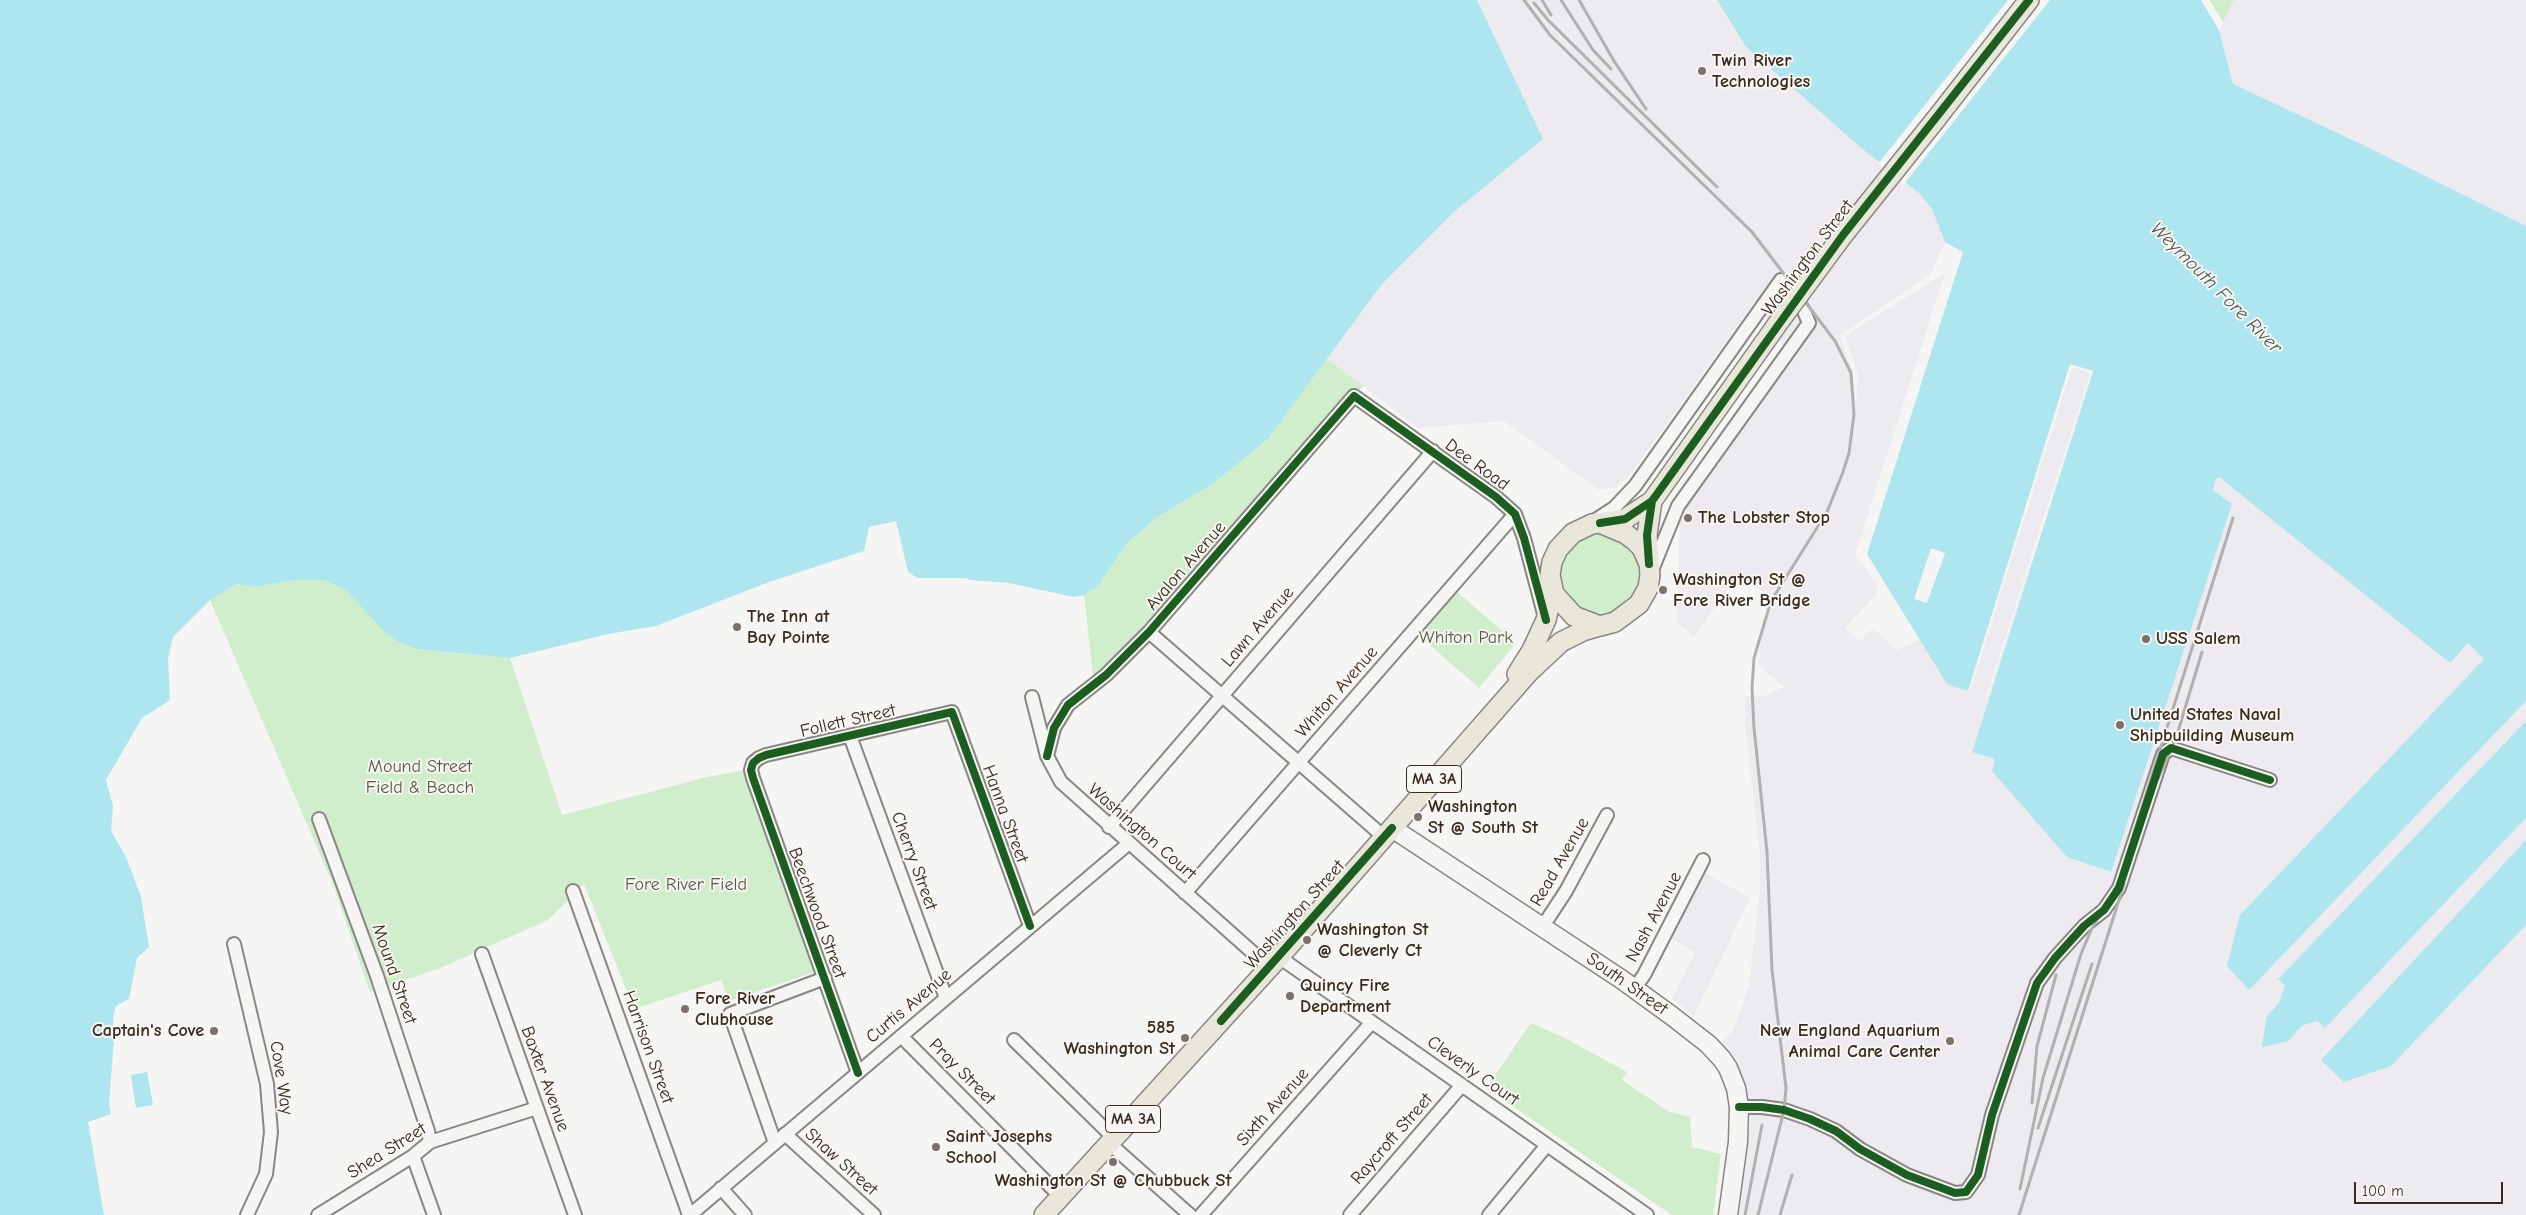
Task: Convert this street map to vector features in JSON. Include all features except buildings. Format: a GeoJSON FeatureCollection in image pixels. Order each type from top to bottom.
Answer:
{"type":"FeatureCollection","features":[{"type":"Feature","properties":{"kind":"main road","name":"Washington Street"},"geometry":{"type":"LineString","coordinates":[[1593,525],[1624,519],[1652,501],[1843,234],[2029,0]]}},
{"type":"Feature","properties":{"kind":"main road","name":"Washington Street"},"geometry":{"type":"LineString","coordinates":[[1650,569],[1647,535],[1652,501]]}},
{"type":"Feature","properties":{"kind":"main road"},"geometry":{"type":"LineString","coordinates":[[1593,525],[1626,534],[1642,548],[1650,569]]}},
{"type":"Feature","properties":{"kind":"main road","name":"MA 3A"},"geometry":{"type":"LineString","coordinates":[[1550,584],[1552,562],[1558,549],[1573,532],[1593,525]]}},
{"type":"Feature","properties":{"kind":"main road","name":"MA 3A"},"geometry":{"type":"LineString","coordinates":[[1600,626],[1616,622],[1639,604],[1648,588],[1650,569]]}},
{"type":"Feature","properties":{"kind":"main road","name":"Washington Street"},"geometry":{"type":"LineString","coordinates":[[1492,712],[1532,650],[1546,620],[1549,607],[1550,584]]}},
{"type":"Feature","properties":{"kind":"main road"},"geometry":{"type":"LineString","coordinates":[[1550,584],[1554,594],[1566,610],[1581,620],[1600,626]]}},
{"type":"Feature","properties":{"kind":"main road","name":"Washington Street"},"geometry":{"type":"LineString","coordinates":[[1044,1215],[1274,962],[1492,712],[1561,642],[1583,631],[1600,626]]}},
{"type":"Feature","properties":{"kind":"main road","name":"South Street"},"geometry":{"type":"LineString","coordinates":[[1388,832],[1543,926],[1634,989],[1708,1044],[1722,1059],[1736,1088],[1739,1106],[1738,1142],[1728,1215]]}},
{"type":"Feature","properties":{"kind":"street"},"geometry":{"type":"LineString","coordinates":[[1593,525],[1614,508],[1634,486],[1780,280],[1803,309],[1809,323],[1678,506],[1650,569]]}},
{"type":"Feature","properties":{"kind":"street","name":"Dee Road"},"geometry":{"type":"LineString","coordinates":[[1354,396],[1434,451],[1496,497],[1515,514],[1523,533],[1546,620]]}},
{"type":"Feature","properties":{"kind":"street","name":"Avalon Avenue"},"geometry":{"type":"LineString","coordinates":[[1047,756],[1054,728],[1068,705],[1106,674],[1149,632],[1354,396]]}},
{"type":"Feature","properties":{"kind":"street","name":"Lawn Avenue"},"geometry":{"type":"LineString","coordinates":[[1109,827],[1434,451]]}},
{"type":"Feature","properties":{"kind":"street","name":"Whiton Avenue"},"geometry":{"type":"LineString","coordinates":[[1185,893],[1515,514]]}},
{"type":"Feature","properties":{"kind":"street"},"geometry":{"type":"LineString","coordinates":[[1149,632],[1299,763],[1388,832]]}},
{"type":"Feature","properties":{"kind":"street","name":"Washington Court"},"geometry":{"type":"LineString","coordinates":[[1032,697],[1047,756],[1061,782],[1109,827],[1185,893],[1274,962]]}},
{"type":"Feature","properties":{"kind":"street","name":"Follett Street"},"geometry":{"type":"LineString","coordinates":[[753,763],[766,755],[952,712]]}},
{"type":"Feature","properties":{"kind":"street","name":"Hanna Street"},"geometry":{"type":"LineString","coordinates":[[952,712],[1030,926]]}},
{"type":"Feature","properties":{"kind":"street","name":"Cherry Street"},"geometry":{"type":"LineString","coordinates":[[850,736],[946,998]]}},
{"type":"Feature","properties":{"kind":"street"},"geometry":{"type":"LineString","coordinates":[[1739,1106],[1784,1110],[1810,1119],[1836,1131],[1860,1149],[1907,1175],[1955,1193],[1966,1192],[1978,1175],[1992,1115],[2038,983],[2055,958],[2084,926],[2104,910],[2119,888],[2163,754],[2171,748],[2270,780]]}},
{"type":"Feature","properties":{"kind":"street","name":"Beechwood Street"},"geometry":{"type":"LineString","coordinates":[[753,763],[751,770],[753,778],[858,1073]]}},
{"type":"Feature","properties":{"kind":"street","name":"Read Avenue"},"geometry":{"type":"LineString","coordinates":[[1543,926],[1566,890],[1607,815]]}},
{"type":"Feature","properties":{"kind":"street","name":"Mound Street"},"geometry":{"type":"LineString","coordinates":[[319,819],[380,985],[428,1130],[430,1142]]}},
{"type":"Feature","properties":{"kind":"street","name":"Curtis Avenue"},"geometry":{"type":"LineString","coordinates":[[689,1215],[1128,844]]}},
{"type":"Feature","properties":{"kind":"street","name":"Nash Avenue"},"geometry":{"type":"LineString","coordinates":[[1634,989],[1644,975],[1703,860]]}},
{"type":"Feature","properties":{"kind":"street","name":"Harrison Street"},"geometry":{"type":"LineString","coordinates":[[573,891],[689,1215]]}},
{"type":"Feature","properties":{"kind":"street","name":"Cove Way"},"geometry":{"type":"LineString","coordinates":[[234,944],[268,1084],[271,1132],[266,1174],[247,1215]]}},
{"type":"Feature","properties":{"kind":"street","name":"Baxter Avenue"},"geometry":{"type":"LineString","coordinates":[[482,954],[575,1215]]}},
{"type":"Feature","properties":{"kind":"street","name":"Cleverly Court"},"geometry":{"type":"LineString","coordinates":[[1274,962],[1372,1022],[1646,1215]]}},
{"type":"Feature","properties":{"kind":"street"},"geometry":{"type":"LineString","coordinates":[[780,1139],[730,1014],[825,978]]}},
{"type":"Feature","properties":{"kind":"street","name":"Sixth Avenue"},"geometry":{"type":"LineString","coordinates":[[1201,1215],[1372,1022]]}},
{"type":"Feature","properties":{"kind":"street","name":"Pray Street"},"geometry":{"type":"LineString","coordinates":[[901,1036],[1061,1197]]}},
{"type":"Feature","properties":{"kind":"street"},"geometry":{"type":"LineString","coordinates":[[1014,1040],[1112,1141],[1190,1215]]}},
{"type":"Feature","properties":{"kind":"street","name":"Raycroft Street"},"geometry":{"type":"LineString","coordinates":[[1350,1215],[1462,1085]]}},
{"type":"Feature","properties":{"kind":"street","name":"Shea Street"},"geometry":{"type":"LineString","coordinates":[[318,1215],[413,1156],[430,1142],[537,1108]]}},
{"type":"Feature","properties":{"kind":"street","name":"Shaw Street"},"geometry":{"type":"LineString","coordinates":[[780,1139],[874,1215]]}},
{"type":"Feature","properties":{"kind":"street"},"geometry":{"type":"LineString","coordinates":[[1489,1215],[1547,1145]]}},
{"type":"Feature","properties":{"kind":"street"},"geometry":{"type":"LineString","coordinates":[[413,1156],[434,1215]]}},
{"type":"Feature","properties":{"kind":"street"},"geometry":{"type":"LineString","coordinates":[[721,1188],[745,1215]]}},
{"type":"Feature","properties":{"kind":"shaded area"},"geometry":{"type":"Polygon","coordinates":[[[1477,0],[1717,0],[1746,47],[1886,168],[1919,193],[1932,209],[1945,242],[1931,273],[1840,336],[1852,370],[1856,409],[1858,376],[1845,336],[1945,273],[1855,555],[1877,584],[1878,592],[1845,628],[1860,642],[1873,628],[1897,650],[1920,640],[1947,684],[2070,364],[2093,371],[1972,752],[1995,759],[2213,490],[2216,479],[2220,477],[2450,662],[2468,643],[2485,659],[2240,915],[2249,989],[2526,701],[2526,721],[2279,978],[2285,985],[2279,1003],[2267,1016],[2288,1041],[2303,1025],[2318,1021],[2325,1028],[2526,818],[2526,840],[2321,1060],[2391,1066],[2526,925],[2526,1215],[1739,1215],[1751,1116],[1748,1098],[1739,1076],[1719,1044],[1733,1031],[1749,986],[1760,890],[1760,856],[1745,725],[1745,696],[1765,696],[1784,687],[1758,665],[1762,635],[1774,599],[1739,574],[1694,637],[1677,622],[1680,515],[1791,359],[1755,301],[1629,476],[1616,487],[1599,490],[1504,421],[1418,428],[1326,358],[1382,284],[1455,211],[1543,139],[1477,0]]]}},
{"type":"Feature","properties":{"kind":"shaded area"},"geometry":{"type":"Polygon","coordinates":[[[2234,0],[2526,0],[2526,226],[2359,143],[2233,84],[2219,30],[2234,0]]]}},
{"type":"Feature","properties":{"kind":"shaded area"},"geometry":{"type":"Polygon","coordinates":[[[1705,873],[1750,898],[1694,1016],[1672,999],[1695,952],[1670,938],[1705,873]]]}},
{"type":"Feature","properties":{"kind":"green space"},"geometry":{"type":"Polygon","coordinates":[[[2209,0],[2234,0],[2223,22],[2220,17],[2209,0]]]}},
{"type":"Feature","properties":{"kind":"green space"},"geometry":{"type":"Polygon","coordinates":[[[1326,358],[1363,386],[1149,632],[1094,684],[1084,595],[1097,587],[1127,543],[1159,516],[1213,484],[1267,440],[1326,358]]]}},
{"type":"Feature","properties":{"kind":"green space"},"geometry":{"type":"Polygon","coordinates":[[[1602,531],[1631,545],[1641,569],[1640,585],[1632,600],[1606,617],[1581,613],[1559,588],[1559,565],[1572,544],[1585,535],[1602,531]]]}},
{"type":"Feature","properties":{"kind":"green space","name":"Mound Street Field & Beach"},"geometry":{"type":"Polygon","coordinates":[[[297,580],[323,580],[346,590],[416,649],[510,658],[562,815],[707,777],[746,770],[817,971],[729,1001],[721,980],[634,1009],[584,884],[548,920],[438,969],[370,992],[332,882],[210,600],[237,584],[255,587],[297,580]]]}},
{"type":"Feature","properties":{"kind":"green space","name":"Whiton Park"},"geometry":{"type":"Polygon","coordinates":[[[1455,590],[1516,643],[1479,688],[1418,635],[1455,590]]]}},
{"type":"Feature","properties":{"kind":"green space"},"geometry":{"type":"Polygon","coordinates":[[[1531,1023],[1563,1037],[1627,1072],[1622,1080],[1668,1111],[1690,1117],[1692,1147],[1721,1154],[1713,1215],[1672,1215],[1486,1088],[1531,1023]]]}},
{"type":"Feature","properties":{"kind":"water"},"geometry":{"type":"Polygon","coordinates":[[[0,0],[1477,0],[1543,139],[1455,211],[1382,284],[1267,440],[1213,484],[1159,516],[1127,543],[1097,587],[1084,595],[1074,597],[1009,583],[970,580],[966,578],[917,578],[908,572],[896,521],[869,527],[864,551],[769,582],[656,626],[608,634],[510,658],[416,649],[397,641],[384,631],[346,590],[323,580],[297,580],[255,587],[237,584],[210,600],[173,637],[168,659],[170,700],[142,718],[106,780],[113,806],[111,831],[127,859],[141,897],[149,947],[137,958],[129,999],[116,1006],[113,1017],[114,1040],[109,1104],[111,1114],[88,1122],[104,1215],[0,1215],[0,0]]]}},
{"type":"Feature","properties":{"kind":"water","name":"Weymouth Fore River"},"geometry":{"type":"Polygon","coordinates":[[[1717,0],[2201,0],[2219,30],[2233,84],[2359,143],[2526,226],[2526,701],[2249,990],[2227,966],[2240,915],[2484,659],[2468,643],[2450,663],[2219,477],[2216,479],[2213,490],[2232,504],[2111,872],[2067,857],[1992,771],[1995,759],[1972,752],[2093,371],[2070,365],[1968,691],[1947,684],[1867,554],[1963,252],[1945,242],[1932,209],[1919,193],[1865,151],[1746,47],[1717,0]]]}},
{"type":"Feature","properties":{"kind":"water"},"geometry":{"type":"Polygon","coordinates":[[[2526,721],[2526,818],[2325,1028],[2318,1021],[2303,1025],[2288,1041],[2263,1047],[2267,1016],[2279,1003],[2285,985],[2278,979],[2526,721]]]}},
{"type":"Feature","properties":{"kind":"water"},"geometry":{"type":"Polygon","coordinates":[[[2526,840],[2526,925],[2391,1066],[2344,1082],[2321,1060],[2526,840]]]}},
{"type":"Feature","properties":{"kind":"water"},"geometry":{"type":"Polygon","coordinates":[[[147,1072],[153,1105],[136,1108],[131,1075],[147,1072]]]}},
{"type":"Feature","properties":{"kind":"pier"},"geometry":{"type":"Polygon","coordinates":[[[2008,0],[2050,0],[1904,184],[1878,164],[2008,0]]]}},
{"type":"Feature","properties":{"kind":"pier"},"geometry":{"type":"Polygon","coordinates":[[[2070,364],[2093,371],[1988,698],[1986,697],[2090,373],[2072,367],[1970,692],[1968,691],[2070,364]]]}},
{"type":"Feature","properties":{"kind":"pier"},"geometry":{"type":"Polygon","coordinates":[[[1931,548],[1945,553],[1927,603],[1914,599],[1931,548]]]}},
{"type":"Feature","properties":{"kind":"railway"},"geometry":{"type":"LineString","coordinates":[[1524,0],[1550,35],[1752,232],[1835,341],[1851,373],[1854,414],[1849,453],[1843,472],[1827,512],[1771,601],[1754,658],[1752,688],[1754,728],[1767,852],[1772,970],[1786,1088],[1784,1110],[1758,1215]]}},
{"type":"Feature","properties":{"kind":"railway"},"geometry":{"type":"LineString","coordinates":[[1542,0],[1551,15]]}},
{"type":"Feature","properties":{"kind":"railway"},"geometry":{"type":"LineString","coordinates":[[1561,0],[1593,50],[1611,69]]}},
{"type":"Feature","properties":{"kind":"railway"},"geometry":{"type":"LineString","coordinates":[[1579,0],[1614,61],[1646,109]]}},
{"type":"Feature","properties":{"kind":"railway"},"geometry":{"type":"LineString","coordinates":[[1534,3],[1548,20],[1717,187]]}},
{"type":"Feature","properties":{"kind":"railway"},"geometry":{"type":"LineString","coordinates":[[2020,1189],[2043,1078],[2081,954],[2091,930],[2112,896],[2120,877],[2233,518]]}},
{"type":"Feature","properties":{"kind":"railway"},"geometry":{"type":"LineString","coordinates":[[2158,779],[2176,738],[2202,652]]}},
{"type":"Feature","properties":{"kind":"railway"},"geometry":{"type":"LineString","coordinates":[[2019,1215],[2124,884]]}},
{"type":"Feature","properties":{"kind":"railway"},"geometry":{"type":"LineString","coordinates":[[2038,1128],[2092,964]]}},
{"type":"Feature","properties":{"kind":"railway"},"geometry":{"type":"LineString","coordinates":[[2032,1103],[2037,1046],[2056,975]]}},
{"type":"Feature","properties":{"kind":"railway"},"geometry":{"type":"LineString","coordinates":[[1745,1215],[1762,1125]]}},
{"type":"Feature","properties":{"kind":"railway"},"geometry":{"type":"LineString","coordinates":[[1780,1215],[1792,1175]]}},
{"type":"Feature","properties":{"kind":"cycle path"},"geometry":{"type":"LineString","coordinates":[[1600,523],[1625,519],[1652,501],[1843,235],[2029,0]]}},
{"type":"Feature","properties":{"kind":"cycle path"},"geometry":{"type":"LineString","coordinates":[[1047,756],[1054,728],[1068,705],[1106,675],[1149,632],[1354,396],[1496,497],[1515,514],[1524,538],[1546,620]]}},
{"type":"Feature","properties":{"kind":"cycle path"},"geometry":{"type":"LineString","coordinates":[[1649,564],[1647,535],[1652,501]]}},
{"type":"Feature","properties":{"kind":"cycle path"},"geometry":{"type":"LineString","coordinates":[[858,1073],[753,778],[751,770],[753,763],[766,755],[952,712],[1030,926]]}},
{"type":"Feature","properties":{"kind":"cycle path"},"geometry":{"type":"LineString","coordinates":[[1739,1107],[1762,1107],[1784,1110],[1810,1119],[1836,1131],[1860,1149],[1907,1175],[1955,1193],[1966,1192],[1978,1175],[1992,1115],[2037,983],[2055,958],[2084,926],[2104,910],[2119,888],[2163,754],[2171,748],[2270,780]]}},
{"type":"Feature","properties":{"kind":"cycle path"},"geometry":{"type":"LineString","coordinates":[[1221,1021],[1392,828]]}},
{"type":"Feature","properties":{"kind":"place","name":"Twin River Technologies"},"geometry":{"type":"Point","coordinates":[1702,71]}},
{"type":"Feature","properties":{"kind":"place","name":"The Lobster Stop"},"geometry":{"type":"Point","coordinates":[1688,518]}},
{"type":"Feature","properties":{"kind":"place","name":"Washington St @ Fore River Bridge"},"geometry":{"type":"Point","coordinates":[1663,590]}},
{"type":"Feature","properties":{"kind":"place","name":"The Inn at Bay Pointe"},"geometry":{"type":"Point","coordinates":[737,627]}},
{"type":"Feature","properties":{"kind":"place","name":"USS Salem"},"geometry":{"type":"Point","coordinates":[2146,639]}},
{"type":"Feature","properties":{"kind":"place","name":"United States Naval Shipbuilding Museum"},"geometry":{"type":"Point","coordinates":[2120,725]}},
{"type":"Feature","properties":{"kind":"place","name":"Washington St @ South St"},"geometry":{"type":"Point","coordinates":[1418,817]}},
{"type":"Feature","properties":{"kind":"place","name":"Washington St @ Cleverly Ct"},"geometry":{"type":"Point","coordinates":[1307,940]}},
{"type":"Feature","properties":{"kind":"place","name":"Quincy Fire Department"},"geometry":{"type":"Point","coordinates":[1290,996]}},
{"type":"Feature","properties":{"kind":"place","name":"Fore River Clubhouse"},"geometry":{"type":"Point","coordinates":[685,1009]}},
{"type":"Feature","properties":{"kind":"place","name":"Captain's Cove"},"geometry":{"type":"Point","coordinates":[214,1031]}},
{"type":"Feature","properties":{"kind":"place","name":"585 Washington St"},"geometry":{"type":"Point","coordinates":[1185,1038]}},
{"type":"Feature","properties":{"kind":"place","name":"New England Aquarium Animal Care Center"},"geometry":{"type":"Point","coordinates":[1950,1041]}},
{"type":"Feature","properties":{"kind":"place","name":"Saint Josephs School"},"geometry":{"type":"Point","coordinates":[936,1147]}},
{"type":"Feature","properties":{"kind":"place","name":"Washington St @ Chubbuck St"},"geometry":{"type":"Point","coordinates":[1113,1162]}},
{"type":"Feature","properties":{"kind":"park label","name":"Fore River Field"},"geometry":{"type":"Point","coordinates":[686,885]}}]}
